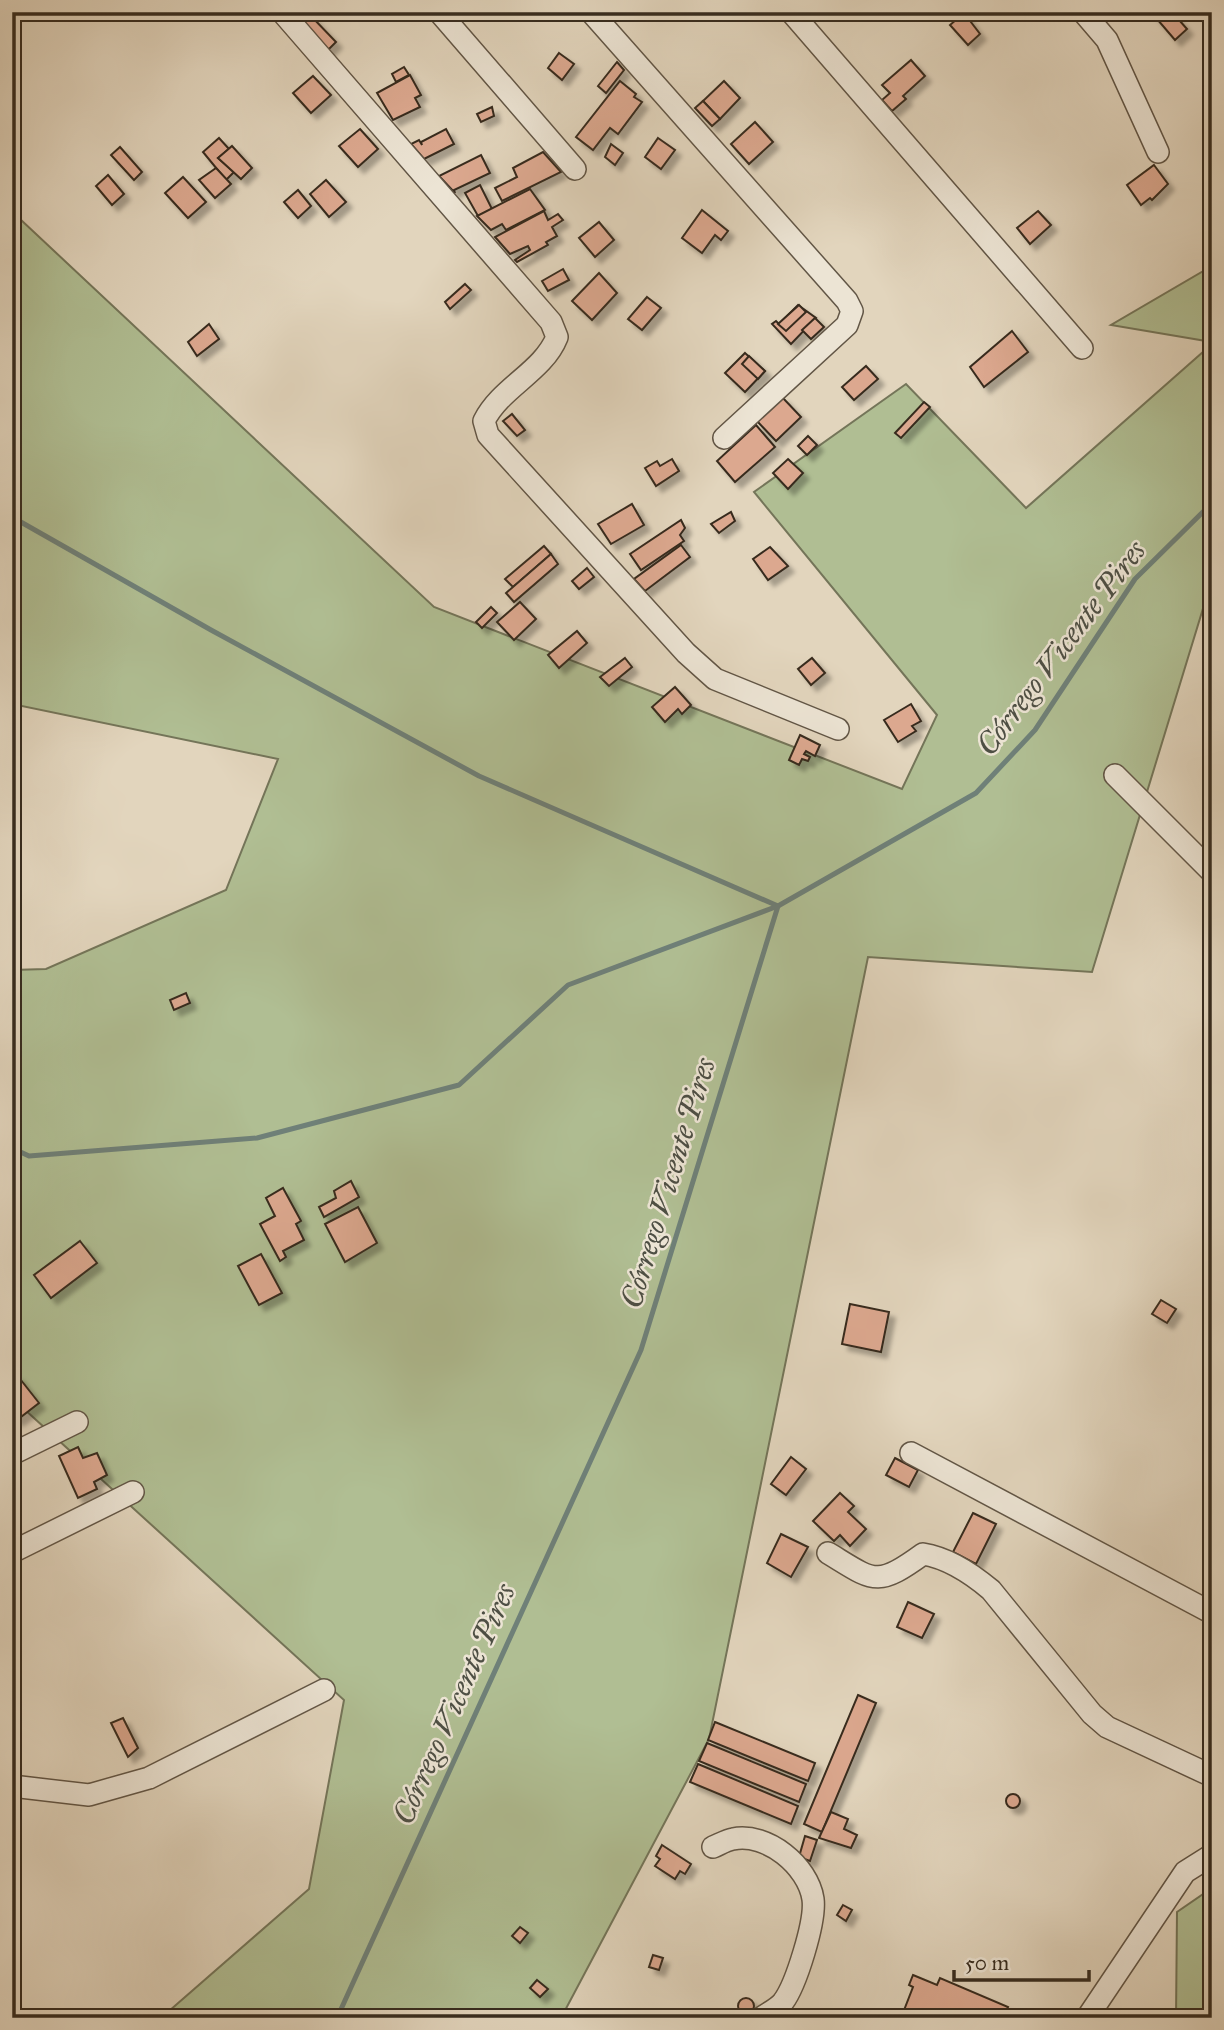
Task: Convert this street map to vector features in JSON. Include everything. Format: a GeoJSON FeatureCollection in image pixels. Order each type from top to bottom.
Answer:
{"type":"FeatureCollection","features":[{"type":"Feature","properties":{"kind":"street"},"geometry":{"type":"LineString","coordinates":[[282,12],[551,322],[557,337],[551,352],[491,408],[484,421],[488,435],[686,653],[715,678],[838,729]]}},
{"type":"Feature","properties":{"kind":"street"},"geometry":{"type":"LineString","coordinates":[[439,12],[575,169]]}},
{"type":"Feature","properties":{"kind":"street"},"geometry":{"type":"LineString","coordinates":[[591,12],[847,301],[852,311],[847,325],[724,438]]}},
{"type":"Feature","properties":{"kind":"street"},"geometry":{"type":"LineString","coordinates":[[791,12],[1082,348]]}},
{"type":"Feature","properties":{"kind":"street"},"geometry":{"type":"LineString","coordinates":[[1083,12],[1107,40],[1158,152]]}},
{"type":"Feature","properties":{"kind":"street"},"geometry":{"type":"LineString","coordinates":[[1115,775],[1212,872]]}},
{"type":"Feature","properties":{"kind":"street"},"geometry":{"type":"LineString","coordinates":[[12,1454],[77,1422]]}},
{"type":"Feature","properties":{"kind":"street"},"geometry":{"type":"LineString","coordinates":[[911,1452],[1212,1613]]}},
{"type":"Feature","properties":{"kind":"street"},"geometry":{"type":"LineString","coordinates":[[12,1552],[133,1492]]}},
{"type":"Feature","properties":{"kind":"street"},"geometry":{"type":"LineString","coordinates":[[828,1553],[865,1575],[880,1579],[897,1573],[923,1555],[934,1556],[972,1574],[991,1590],[1092,1714],[1107,1727],[1212,1776]]}},
{"type":"Feature","properties":{"kind":"street"},"geometry":{"type":"LineString","coordinates":[[12,1786],[89,1795],[149,1778],[324,1690]]}},
{"type":"Feature","properties":{"kind":"street"},"geometry":{"type":"LineString","coordinates":[[713,1847],[735,1838],[759,1841],[786,1854],[802,1873],[813,1897],[813,1917],[790,1991],[781,2005],[761,2018]]}},
{"type":"Feature","properties":{"kind":"street"},"geometry":{"type":"LineString","coordinates":[[1087,2018],[1185,1872],[1212,1855]]}},
{"type":"Feature","properties":{"kind":"green space"},"geometry":{"type":"Polygon","coordinates":[[[20,219],[434,607],[902,789],[937,715],[754,492],[906,384],[1026,508],[1212,344],[1212,579],[1092,972],[868,957],[709,1739],[561,2018],[161,2018],[309,1889],[344,1700],[12,1398],[12,970],[46,969],[226,890],[278,759],[12,704],[12,221],[20,219]]]}},
{"type":"Feature","properties":{"kind":"green space"},"geometry":{"type":"Polygon","coordinates":[[[1212,266],[1212,342],[1111,325],[1212,266]]]}},
{"type":"Feature","properties":{"kind":"green space"},"geometry":{"type":"Polygon","coordinates":[[[1212,1888],[1212,2018],[1176,2018],[1177,1912],[1212,1888]]]}},
{"type":"Feature","properties":{"kind":"building"},"geometry":{"type":"Polygon","coordinates":[[[1151,12],[1172,12],[1187,29],[1175,40],[1151,12]]]}},
{"type":"Feature","properties":{"kind":"building"},"geometry":{"type":"Polygon","coordinates":[[[964,13],[980,34],[968,45],[950,25],[964,13]]]}},
{"type":"Feature","properties":{"kind":"building"},"geometry":{"type":"Polygon","coordinates":[[[311,16],[336,42],[325,53],[303,21],[311,16]]]}},
{"type":"Feature","properties":{"kind":"building"},"geometry":{"type":"Polygon","coordinates":[[[559,53],[574,64],[562,80],[548,68],[559,53]]]}},
{"type":"Feature","properties":{"kind":"building"},"geometry":{"type":"Polygon","coordinates":[[[911,60],[925,76],[903,96],[906,99],[892,111],[882,100],[890,93],[882,85],[911,60]]]}},
{"type":"Feature","properties":{"kind":"building"},"geometry":{"type":"Polygon","coordinates":[[[617,62],[624,70],[606,93],[598,86],[617,62]]]}},
{"type":"Feature","properties":{"kind":"building"},"geometry":{"type":"Polygon","coordinates":[[[404,67],[409,75],[396,82],[392,74],[404,67]]]}},
{"type":"Feature","properties":{"kind":"building"},"geometry":{"type":"Polygon","coordinates":[[[410,75],[421,95],[415,98],[420,107],[393,120],[377,93],[410,75]]]}},
{"type":"Feature","properties":{"kind":"building"},"geometry":{"type":"Polygon","coordinates":[[[313,76],[331,95],[311,113],[293,93],[313,76]]]}},
{"type":"Feature","properties":{"kind":"building"},"geometry":{"type":"Polygon","coordinates":[[[620,81],[642,102],[618,134],[610,128],[593,150],[576,137],[620,81]]]}},
{"type":"Feature","properties":{"kind":"building"},"geometry":{"type":"Polygon","coordinates":[[[724,81],[740,98],[720,119],[703,101],[724,81]]]}},
{"type":"Feature","properties":{"kind":"building"},"geometry":{"type":"Polygon","coordinates":[[[703,101],[720,119],[712,126],[695,108],[703,101]]]}},
{"type":"Feature","properties":{"kind":"building"},"geometry":{"type":"Polygon","coordinates":[[[492,107],[494,116],[481,122],[477,114],[492,107]]]}},
{"type":"Feature","properties":{"kind":"building"},"geometry":{"type":"Polygon","coordinates":[[[755,122],[773,142],[749,164],[731,144],[755,122]]]}},
{"type":"Feature","properties":{"kind":"building"},"geometry":{"type":"Polygon","coordinates":[[[360,129],[378,149],[358,167],[339,146],[360,129]]]}},
{"type":"Feature","properties":{"kind":"building"},"geometry":{"type":"Polygon","coordinates":[[[446,129],[454,144],[424,159],[411,144],[419,140],[422,145],[421,142],[446,129]]]}},
{"type":"Feature","properties":{"kind":"building"},"geometry":{"type":"Polygon","coordinates":[[[219,138],[229,149],[218,158],[234,172],[226,180],[203,152],[219,138]]]}},
{"type":"Feature","properties":{"kind":"building"},"geometry":{"type":"Polygon","coordinates":[[[658,138],[675,150],[661,169],[645,157],[658,138]]]}},
{"type":"Feature","properties":{"kind":"building"},"geometry":{"type":"Polygon","coordinates":[[[611,144],[623,153],[615,165],[605,157],[611,144]]]}},
{"type":"Feature","properties":{"kind":"building"},"geometry":{"type":"Polygon","coordinates":[[[232,146],[252,168],[241,179],[218,158],[232,146]]]}},
{"type":"Feature","properties":{"kind":"building"},"geometry":{"type":"Polygon","coordinates":[[[120,147],[142,172],[134,180],[111,155],[120,147]]]}},
{"type":"Feature","properties":{"kind":"building"},"geometry":{"type":"Polygon","coordinates":[[[543,152],[561,172],[502,201],[495,188],[517,177],[513,168],[543,152]]]}},
{"type":"Feature","properties":{"kind":"building"},"geometry":{"type":"Polygon","coordinates":[[[481,155],[490,173],[454,190],[455,193],[439,176],[481,155]]]}},
{"type":"Feature","properties":{"kind":"building"},"geometry":{"type":"Polygon","coordinates":[[[1154,165],[1168,184],[1152,200],[1150,198],[1141,205],[1127,185],[1154,165]]]}},
{"type":"Feature","properties":{"kind":"building"},"geometry":{"type":"Polygon","coordinates":[[[216,168],[231,184],[215,198],[199,180],[216,168]]]}},
{"type":"Feature","properties":{"kind":"building"},"geometry":{"type":"Polygon","coordinates":[[[108,175],[124,194],[112,205],[96,186],[108,175]]]}},
{"type":"Feature","properties":{"kind":"building"},"geometry":{"type":"Polygon","coordinates":[[[183,177],[206,202],[188,218],[165,193],[183,177]]]}},
{"type":"Feature","properties":{"kind":"building"},"geometry":{"type":"Polygon","coordinates":[[[326,180],[346,202],[329,217],[310,194],[326,180]]]}},
{"type":"Feature","properties":{"kind":"building"},"geometry":{"type":"Polygon","coordinates":[[[480,185],[492,209],[478,216],[465,193],[480,185]]]}},
{"type":"Feature","properties":{"kind":"building"},"geometry":{"type":"Polygon","coordinates":[[[530,189],[545,210],[506,230],[502,224],[491,230],[477,216],[530,189]]]}},
{"type":"Feature","properties":{"kind":"building"},"geometry":{"type":"Polygon","coordinates":[[[298,190],[311,206],[298,218],[284,202],[298,190]]]}},
{"type":"Feature","properties":{"kind":"building"},"geometry":{"type":"Polygon","coordinates":[[[702,210],[728,231],[721,240],[715,235],[702,253],[682,238],[702,210]]]}},
{"type":"Feature","properties":{"kind":"building"},"geometry":{"type":"Polygon","coordinates":[[[544,211],[548,220],[558,214],[563,220],[552,227],[557,236],[546,242],[548,245],[517,262],[515,260],[530,250],[528,246],[510,254],[495,237],[544,211]]]}},
{"type":"Feature","properties":{"kind":"building"},"geometry":{"type":"Polygon","coordinates":[[[1038,211],[1051,225],[1030,244],[1017,228],[1038,211]]]}},
{"type":"Feature","properties":{"kind":"building"},"geometry":{"type":"Polygon","coordinates":[[[599,222],[614,240],[595,257],[579,238],[599,222]]]}},
{"type":"Feature","properties":{"kind":"building"},"geometry":{"type":"Polygon","coordinates":[[[563,269],[569,280],[548,291],[542,281],[563,269]]]}},
{"type":"Feature","properties":{"kind":"building"},"geometry":{"type":"Polygon","coordinates":[[[599,273],[617,293],[592,320],[572,301],[599,273]]]}},
{"type":"Feature","properties":{"kind":"building"},"geometry":{"type":"Polygon","coordinates":[[[465,284],[471,290],[450,309],[445,302],[465,284]]]}},
{"type":"Feature","properties":{"kind":"building"},"geometry":{"type":"Polygon","coordinates":[[[647,297],[661,308],[642,330],[628,319],[647,297]]]}},
{"type":"Feature","properties":{"kind":"building"},"geometry":{"type":"Polygon","coordinates":[[[798,305],[816,318],[791,344],[772,324],[776,321],[779,324],[798,305]]]}},
{"type":"Feature","properties":{"kind":"building"},"geometry":{"type":"Polygon","coordinates":[[[799,305],[806,312],[786,331],[778,324],[799,305]]]}},
{"type":"Feature","properties":{"kind":"building"},"geometry":{"type":"Polygon","coordinates":[[[815,318],[824,327],[811,339],[802,330],[815,318]]]}},
{"type":"Feature","properties":{"kind":"building"},"geometry":{"type":"Polygon","coordinates":[[[209,324],[219,339],[197,356],[188,342],[209,324]]]}},
{"type":"Feature","properties":{"kind":"building"},"geometry":{"type":"Polygon","coordinates":[[[1012,331],[1028,352],[984,387],[970,367],[1012,331]]]}},
{"type":"Feature","properties":{"kind":"building"},"geometry":{"type":"Polygon","coordinates":[[[745,353],[765,371],[745,392],[725,373],[745,353]]]}},
{"type":"Feature","properties":{"kind":"building"},"geometry":{"type":"Polygon","coordinates":[[[749,356],[765,371],[758,379],[742,364],[749,356]]]}},
{"type":"Feature","properties":{"kind":"building"},"geometry":{"type":"Polygon","coordinates":[[[866,366],[878,379],[854,400],[842,387],[866,366]]]}},
{"type":"Feature","properties":{"kind":"building"},"geometry":{"type":"Polygon","coordinates":[[[782,397],[801,417],[776,441],[756,420],[782,397]]]}},
{"type":"Feature","properties":{"kind":"building"},"geometry":{"type":"Polygon","coordinates":[[[924,402],[930,407],[901,438],[895,433],[924,402]]]}},
{"type":"Feature","properties":{"kind":"building"},"geometry":{"type":"Polygon","coordinates":[[[512,414],[525,430],[517,436],[503,421],[512,414]]]}},
{"type":"Feature","properties":{"kind":"building"},"geometry":{"type":"Polygon","coordinates":[[[756,425],[775,447],[735,482],[717,461],[756,425]]]}},
{"type":"Feature","properties":{"kind":"building"},"geometry":{"type":"Polygon","coordinates":[[[808,436],[817,445],[807,455],[798,446],[808,436]]]}},
{"type":"Feature","properties":{"kind":"building"},"geometry":{"type":"Polygon","coordinates":[[[672,459],[679,471],[656,486],[645,468],[657,461],[660,466],[672,459]]]}},
{"type":"Feature","properties":{"kind":"building"},"geometry":{"type":"Polygon","coordinates":[[[788,459],[803,473],[788,489],[773,473],[788,459]]]}},
{"type":"Feature","properties":{"kind":"building"},"geometry":{"type":"Polygon","coordinates":[[[632,504],[644,525],[611,544],[598,524],[632,504]]]}},
{"type":"Feature","properties":{"kind":"building"},"geometry":{"type":"Polygon","coordinates":[[[731,512],[735,521],[719,533],[711,524],[731,512]]]}},
{"type":"Feature","properties":{"kind":"building"},"geometry":{"type":"Polygon","coordinates":[[[681,520],[685,528],[680,535],[684,541],[641,570],[630,554],[681,520]]]}},
{"type":"Feature","properties":{"kind":"building"},"geometry":{"type":"Polygon","coordinates":[[[681,545],[690,557],[645,591],[634,579],[681,545]]]}},
{"type":"Feature","properties":{"kind":"building"},"geometry":{"type":"Polygon","coordinates":[[[544,546],[551,554],[513,587],[505,579],[544,546]]]}},
{"type":"Feature","properties":{"kind":"building"},"geometry":{"type":"Polygon","coordinates":[[[770,547],[788,566],[768,580],[753,559],[770,547]]]}},
{"type":"Feature","properties":{"kind":"building"},"geometry":{"type":"Polygon","coordinates":[[[551,554],[558,564],[514,602],[506,593],[551,554]]]}},
{"type":"Feature","properties":{"kind":"building"},"geometry":{"type":"Polygon","coordinates":[[[587,568],[594,577],[579,589],[572,581],[587,568]]]}},
{"type":"Feature","properties":{"kind":"building"},"geometry":{"type":"Polygon","coordinates":[[[520,602],[536,619],[514,640],[497,622],[520,602]]]}},
{"type":"Feature","properties":{"kind":"building"},"geometry":{"type":"Polygon","coordinates":[[[491,607],[497,613],[482,628],[476,622],[491,607]]]}},
{"type":"Feature","properties":{"kind":"building"},"geometry":{"type":"Polygon","coordinates":[[[577,631],[587,643],[559,668],[548,655],[577,631]]]}},
{"type":"Feature","properties":{"kind":"building"},"geometry":{"type":"Polygon","coordinates":[[[625,658],[632,667],[609,686],[600,677],[625,658]]]}},
{"type":"Feature","properties":{"kind":"building"},"geometry":{"type":"Polygon","coordinates":[[[812,658],[825,673],[811,685],[798,669],[812,658]]]}},
{"type":"Feature","properties":{"kind":"building"},"geometry":{"type":"Polygon","coordinates":[[[675,687],[691,705],[682,714],[678,709],[665,722],[652,707],[675,687]]]}},
{"type":"Feature","properties":{"kind":"building"},"geometry":{"type":"Polygon","coordinates":[[[911,704],[921,721],[912,726],[916,731],[898,742],[884,720],[911,704]]]}},
{"type":"Feature","properties":{"kind":"building"},"geometry":{"type":"Polygon","coordinates":[[[800,735],[820,745],[815,756],[806,751],[804,754],[810,757],[808,761],[802,759],[799,765],[789,760],[800,735]]]}},
{"type":"Feature","properties":{"kind":"building"},"geometry":{"type":"Polygon","coordinates":[[[186,993],[190,1003],[174,1010],[170,1000],[186,993]]]}},
{"type":"Feature","properties":{"kind":"building"},"geometry":{"type":"Polygon","coordinates":[[[351,1181],[359,1197],[324,1217],[319,1207],[336,1198],[334,1191],[351,1181]]]}},
{"type":"Feature","properties":{"kind":"building"},"geometry":{"type":"Polygon","coordinates":[[[283,1188],[301,1221],[296,1224],[304,1240],[283,1251],[286,1257],[280,1261],[260,1224],[275,1216],[266,1198],[283,1188]]]}},
{"type":"Feature","properties":{"kind":"building"},"geometry":{"type":"Polygon","coordinates":[[[358,1207],[377,1243],[345,1262],[325,1224],[358,1207]]]}},
{"type":"Feature","properties":{"kind":"building"},"geometry":{"type":"Polygon","coordinates":[[[80,1241],[97,1263],[51,1298],[34,1275],[80,1241]]]}},
{"type":"Feature","properties":{"kind":"building"},"geometry":{"type":"Polygon","coordinates":[[[261,1254],[282,1293],[259,1305],[238,1266],[261,1254]]]}},
{"type":"Feature","properties":{"kind":"building"},"geometry":{"type":"Polygon","coordinates":[[[1161,1300],[1176,1309],[1167,1323],[1152,1314],[1161,1300]]]}},
{"type":"Feature","properties":{"kind":"building"},"geometry":{"type":"Polygon","coordinates":[[[850,1304],[889,1312],[881,1352],[842,1344],[850,1304]]]}},
{"type":"Feature","properties":{"kind":"building"},"geometry":{"type":"Polygon","coordinates":[[[17,1375],[39,1403],[17,1420],[12,1414],[12,1379],[17,1375]]]}},
{"type":"Feature","properties":{"kind":"building"},"geometry":{"type":"Polygon","coordinates":[[[78,1447],[83,1458],[97,1453],[107,1475],[94,1482],[97,1489],[78,1498],[59,1456],[78,1447]]]}},
{"type":"Feature","properties":{"kind":"building"},"geometry":{"type":"Polygon","coordinates":[[[791,1457],[806,1469],[786,1495],[771,1484],[791,1457]]]}},
{"type":"Feature","properties":{"kind":"building"},"geometry":{"type":"Polygon","coordinates":[[[895,1458],[918,1470],[909,1487],[886,1475],[895,1458]]]}},
{"type":"Feature","properties":{"kind":"building"},"geometry":{"type":"Polygon","coordinates":[[[840,1493],[854,1506],[848,1512],[866,1529],[850,1546],[840,1535],[834,1541],[813,1521],[840,1493]]]}},
{"type":"Feature","properties":{"kind":"building"},"geometry":{"type":"Polygon","coordinates":[[[973,1513],[996,1524],[976,1564],[953,1552],[973,1513]]]}},
{"type":"Feature","properties":{"kind":"building"},"geometry":{"type":"Polygon","coordinates":[[[781,1534],[808,1547],[791,1577],[767,1563],[781,1534]]]}},
{"type":"Feature","properties":{"kind":"building"},"geometry":{"type":"Polygon","coordinates":[[[908,1602],[934,1614],[922,1638],[897,1627],[908,1602]]]}},
{"type":"Feature","properties":{"kind":"building"},"geometry":{"type":"Polygon","coordinates":[[[858,1695],[876,1703],[822,1832],[804,1824],[858,1695]]]}},
{"type":"Feature","properties":{"kind":"building"},"geometry":{"type":"Polygon","coordinates":[[[123,1718],[138,1748],[128,1757],[111,1723],[123,1718]]]}},
{"type":"Feature","properties":{"kind":"building"},"geometry":{"type":"Polygon","coordinates":[[[715,1722],[815,1763],[808,1781],[708,1740],[715,1722]]]}},
{"type":"Feature","properties":{"kind":"building"},"geometry":{"type":"Polygon","coordinates":[[[707,1743],[806,1784],[799,1802],[699,1761],[707,1743]]]}},
{"type":"Feature","properties":{"kind":"building"},"geometry":{"type":"Polygon","coordinates":[[[698,1764],[798,1806],[791,1824],[690,1782],[698,1764]]]}},
{"type":"Feature","properties":{"kind":"building"},"geometry":{"type":"Polygon","coordinates":[[[1010,1794],[1016,1794],[1020,1801],[1016,1808],[1010,1808],[1006,1804],[1006,1798],[1010,1794]]]}},
{"type":"Feature","properties":{"kind":"building"},"geometry":{"type":"Polygon","coordinates":[[[831,1812],[848,1819],[844,1829],[857,1835],[851,1848],[819,1838],[831,1812]]]}},
{"type":"Feature","properties":{"kind":"building"},"geometry":{"type":"Polygon","coordinates":[[[805,1836],[817,1840],[810,1861],[799,1857],[805,1836]]]}},
{"type":"Feature","properties":{"kind":"building"},"geometry":{"type":"Polygon","coordinates":[[[662,1845],[691,1864],[685,1874],[680,1871],[675,1879],[655,1866],[660,1859],[656,1856],[662,1845]]]}},
{"type":"Feature","properties":{"kind":"building"},"geometry":{"type":"Polygon","coordinates":[[[843,1905],[852,1910],[846,1921],[837,1915],[843,1905]]]}},
{"type":"Feature","properties":{"kind":"building"},"geometry":{"type":"Polygon","coordinates":[[[520,1927],[528,1933],[520,1943],[512,1936],[520,1927]]]}},
{"type":"Feature","properties":{"kind":"building"},"geometry":{"type":"Polygon","coordinates":[[[653,1955],[663,1958],[659,1970],[649,1967],[653,1955]]]}},
{"type":"Feature","properties":{"kind":"building"},"geometry":{"type":"Polygon","coordinates":[[[913,1975],[937,1985],[940,1978],[1008,2007],[1003,2018],[901,2018],[913,1987],[909,1985],[913,1975]]]}},
{"type":"Feature","properties":{"kind":"building"},"geometry":{"type":"Polygon","coordinates":[[[537,1980],[548,1989],[540,1997],[530,1988],[537,1980]]]}},
{"type":"Feature","properties":{"kind":"building"},"geometry":{"type":"Polygon","coordinates":[[[743,1998],[749,1998],[754,2006],[752,2012],[743,2014],[738,2009],[738,2003],[743,1998]]]}},
{"type":"Feature","properties":{"kind":"waterway","name":"Córrego Vicente Pires"},"geometry":{"type":"LineString","coordinates":[[337,2018],[641,1350],[778,906],[976,793],[1035,730],[1135,579],[1212,503]]}},
{"type":"Feature","properties":{"kind":"waterway"},"geometry":{"type":"LineString","coordinates":[[12,517],[211,630],[479,776],[778,906]]}},
{"type":"Feature","properties":{"kind":"waterway"},"geometry":{"type":"LineString","coordinates":[[12,1148],[29,1156],[257,1138],[459,1085],[568,985],[778,906]]}}]}
